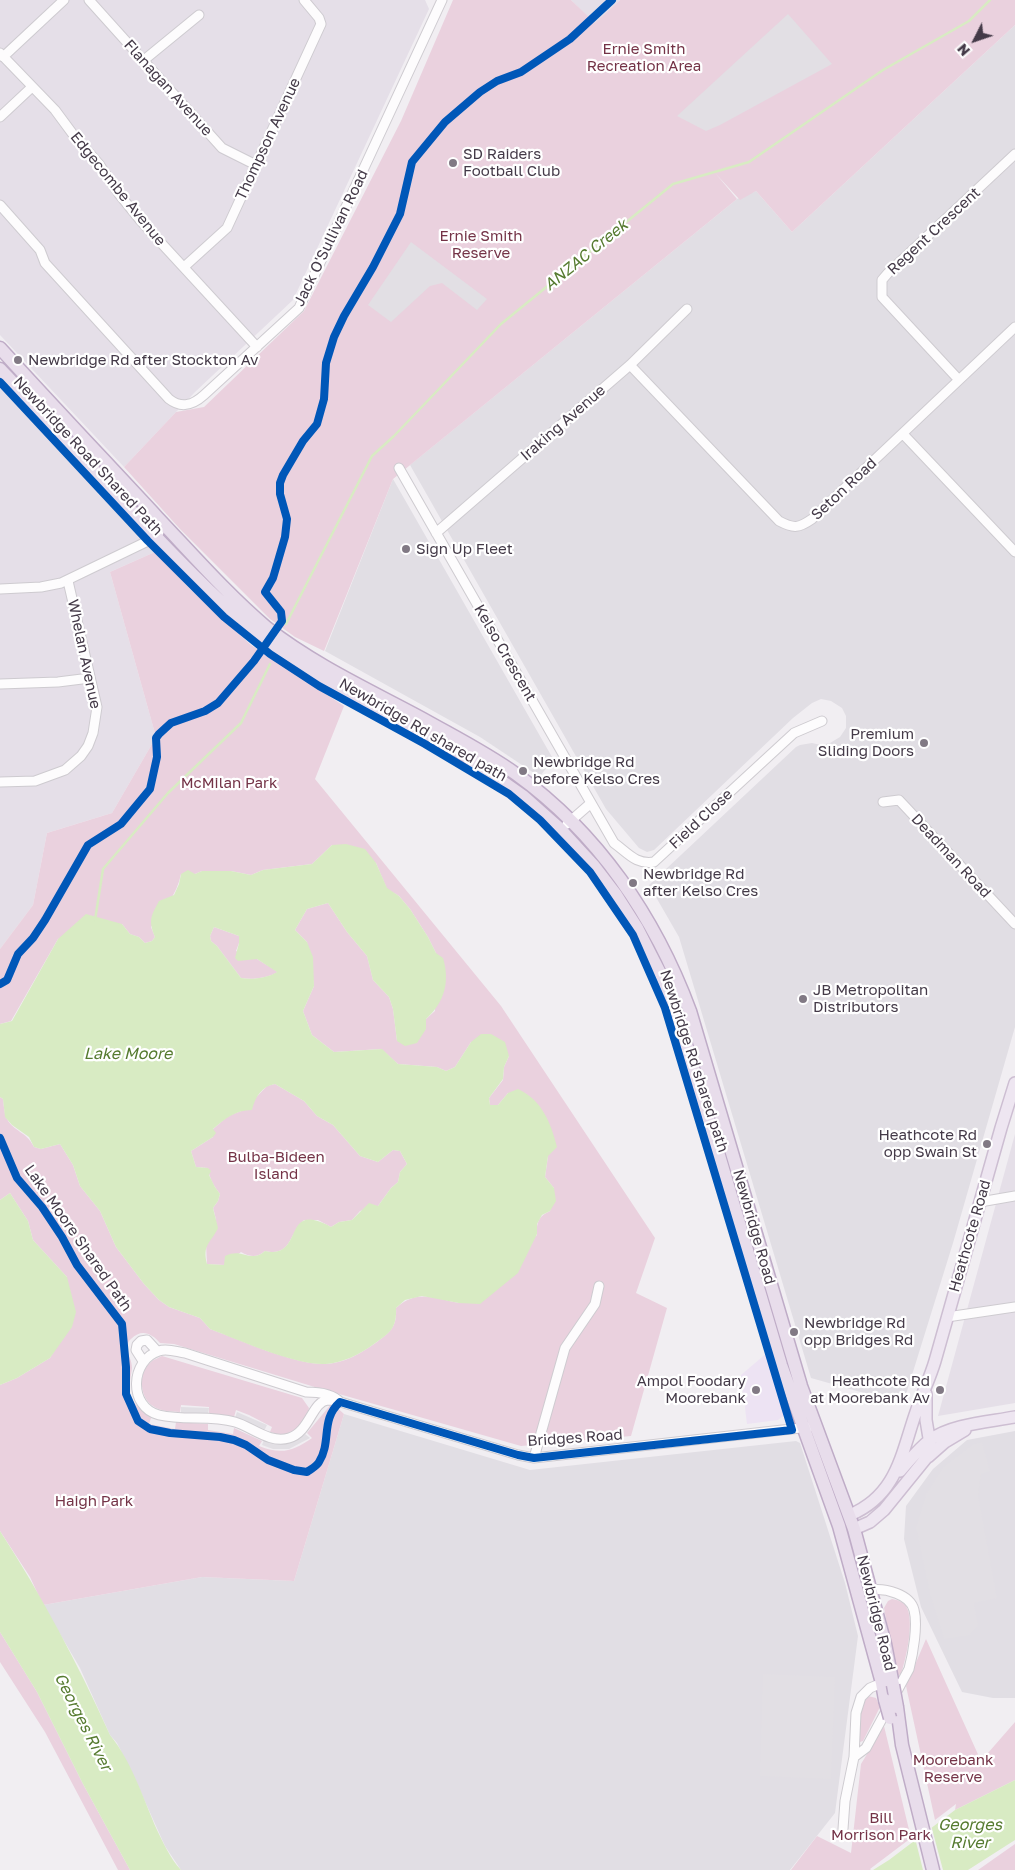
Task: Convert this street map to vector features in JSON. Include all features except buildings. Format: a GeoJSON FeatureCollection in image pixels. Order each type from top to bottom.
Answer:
{"type":"FeatureCollection","features":[{"type":"Feature","properties":{"kind":"highway","name":"Newbridge Road"},"geometry":{"type":"LineString","coordinates":[[0,348],[267,634]]}},
{"type":"Feature","properties":{"kind":"highway","name":"Newbridge Road"},"geometry":{"type":"LineString","coordinates":[[0,369],[155,536],[227,608],[293,653],[318,675],[476,762],[524,797],[560,829],[593,865],[623,906],[650,952],[669,993],[698,1079],[781,1365],[850,1515],[885,1644],[888,1684],[885,1700],[894,1712]]}},
{"type":"Feature","properties":{"kind":"highway","name":"Newbridge Road"},"geometry":{"type":"LineString","coordinates":[[293,653],[325,666],[493,759],[517,775],[570,820],[606,858],[640,907],[670,959],[703,1051],[838,1523],[888,1684],[933,1870]]}},
{"type":"Feature","properties":{"kind":"highway","name":"Heathcote Road"},"geometry":{"type":"LineString","coordinates":[[838,1523],[850,1515]]}},
{"type":"Feature","properties":{"kind":"highway"},"geometry":{"type":"LineString","coordinates":[[838,1523],[846,1529],[854,1529]]}},
{"type":"Feature","properties":{"kind":"main road","name":"Heathcote Road"},"geometry":{"type":"LineString","coordinates":[[850,1515],[872,1503],[891,1482],[902,1457],[926,1388],[1000,1128],[1012,1106],[1015,1083]]}},
{"type":"Feature","properties":{"kind":"main road","name":"Heathcote Road"},"geometry":{"type":"LineString","coordinates":[[854,1529],[877,1517],[925,1460],[928,1440],[926,1388]]}},
{"type":"Feature","properties":{"kind":"main road"},"geometry":{"type":"LineString","coordinates":[[925,1460],[954,1428],[1015,1417]]}},
{"type":"Feature","properties":{"kind":"main road"},"geometry":{"type":"LineString","coordinates":[[914,1418],[914,1431],[928,1440],[943,1438]]}},
{"type":"Feature","properties":{"kind":"main road"},"geometry":{"type":"LineString","coordinates":[[891,1482],[928,1440]]}},
{"type":"Feature","properties":{"kind":"street"},"geometry":{"type":"LineString","coordinates":[[2,55],[64,0]]}},
{"type":"Feature","properties":{"kind":"street","name":"Flanagan Avenue"},"geometry":{"type":"LineString","coordinates":[[89,0],[222,148],[256,165]]}},
{"type":"Feature","properties":{"kind":"street","name":"Thompson Avenue"},"geometry":{"type":"LineString","coordinates":[[184,267],[226,228],[321,24],[319,18],[304,0]]}},
{"type":"Feature","properties":{"kind":"street","name":"Jack O'Sullivan Road"},"geometry":{"type":"LineString","coordinates":[[0,205],[40,250],[45,263],[173,402],[186,406],[198,400],[300,308],[442,0]]}},
{"type":"Feature","properties":{"kind":"street"},"geometry":{"type":"LineString","coordinates":[[144,60],[198,15]]}},
{"type":"Feature","properties":{"kind":"street","name":"Edgecombe Avenue"},"geometry":{"type":"LineString","coordinates":[[2,55],[55,110],[99,164],[130,209],[257,347]]}},
{"type":"Feature","properties":{"kind":"street"},"geometry":{"type":"LineString","coordinates":[[0,117],[32,88]]}},
{"type":"Feature","properties":{"kind":"street","name":"Regent Crescent"},"geometry":{"type":"LineString","coordinates":[[959,380],[882,297],[882,280],[1015,154]]}},
{"type":"Feature","properties":{"kind":"street","name":"Iraking Avenue"},"geometry":{"type":"LineString","coordinates":[[436,533],[630,365],[688,309]]}},
{"type":"Feature","properties":{"kind":"street","name":"Seton Road"},"geometry":{"type":"LineString","coordinates":[[630,365],[780,521],[790,527],[802,526],[812,519],[903,434],[1015,327]]}},
{"type":"Feature","properties":{"kind":"street"},"geometry":{"type":"LineString","coordinates":[[903,434],[1015,552]]}},
{"type":"Feature","properties":{"kind":"street","name":"Kelso Crescent"},"geometry":{"type":"LineString","coordinates":[[399,468],[591,803]]}},
{"type":"Feature","properties":{"kind":"street"},"geometry":{"type":"LineString","coordinates":[[0,589],[41,587],[68,581],[148,541],[166,526]]}},
{"type":"Feature","properties":{"kind":"street","name":"Whelan Avenue"},"geometry":{"type":"LineString","coordinates":[[0,782],[46,779],[65,770],[82,756],[91,740],[96,719],[96,707],[68,581]]}},
{"type":"Feature","properties":{"kind":"street"},"geometry":{"type":"LineString","coordinates":[[0,684],[58,682],[90,678]]}},
{"type":"Feature","properties":{"kind":"street","name":"Field Close"},"geometry":{"type":"LineString","coordinates":[[591,803],[614,843],[633,859],[644,863],[654,862],[794,733],[822,722]]}},
{"type":"Feature","properties":{"kind":"street","name":"Deadman Road"},"geometry":{"type":"LineString","coordinates":[[883,802],[899,800],[1015,924]]}},
{"type":"Feature","properties":{"kind":"street"},"geometry":{"type":"LineString","coordinates":[[560,829],[591,803]]}},
{"type":"Feature","properties":{"kind":"street"},"geometry":{"type":"LineString","coordinates":[[980,1202],[1015,1196]]}},
{"type":"Feature","properties":{"kind":"street"},"geometry":{"type":"LineString","coordinates":[[534,1458],[565,1348],[595,1304],[599,1286]]}},
{"type":"Feature","properties":{"kind":"street"},"geometry":{"type":"LineString","coordinates":[[947,1317],[1015,1306]]}},
{"type":"Feature","properties":{"kind":"street","name":"Bridges Road"},"geometry":{"type":"LineString","coordinates":[[314,1410],[312,1417],[301,1432],[284,1440],[267,1437],[230,1421],[177,1418],[155,1414],[144,1406],[136,1388],[138,1371],[143,1361],[136,1350],[137,1345],[147,1340],[157,1351],[185,1353],[306,1392],[315,1392],[337,1398],[338,1402],[518,1455],[534,1458],[810,1427]]}},
{"type":"Feature","properties":{"kind":"street"},"geometry":{"type":"LineString","coordinates":[[143,1361],[157,1351]]}},
{"type":"Feature","properties":{"kind":"street"},"geometry":{"type":"LineString","coordinates":[[306,1392],[313,1399],[314,1410]]}},
{"type":"Feature","properties":{"kind":"street"},"geometry":{"type":"LineString","coordinates":[[314,1410],[324,1401],[338,1402]]}},
{"type":"Feature","properties":{"kind":"street"},"geometry":{"type":"LineString","coordinates":[[854,1757],[866,1748],[910,1669],[912,1656],[915,1617],[912,1604],[902,1596],[886,1590],[871,1590]]}},
{"type":"Feature","properties":{"kind":"street"},"geometry":{"type":"LineString","coordinates":[[843,1829],[845,1801],[854,1757],[856,1713],[861,1698],[870,1688],[888,1684]]}},
{"type":"Feature","properties":{"kind":"shaded area"},"geometry":{"type":"Polygon","coordinates":[[[0,0],[425,0],[429,9],[293,300],[195,392],[124,467],[0,335],[0,0]]]}},
{"type":"Feature","properties":{"kind":"shaded area"},"geometry":{"type":"Polygon","coordinates":[[[571,0],[620,0],[595,24],[571,0]]]}},
{"type":"Feature","properties":{"kind":"shaded area"},"geometry":{"type":"Polygon","coordinates":[[[788,14],[832,64],[706,131],[677,116],[788,14]]]}},
{"type":"Feature","properties":{"kind":"shaded area"},"geometry":{"type":"Polygon","coordinates":[[[1015,25],[1015,1027],[953,1243],[903,1404],[811,1378],[679,937],[649,885],[796,747],[812,743],[821,745],[830,743],[840,737],[846,728],[846,716],[842,708],[831,701],[821,699],[812,703],[793,718],[654,850],[647,852],[639,848],[606,809],[410,465],[737,199],[756,191],[792,232],[1015,25]]]}},
{"type":"Feature","properties":{"kind":"shaded area"},"geometry":{"type":"Polygon","coordinates":[[[411,242],[487,299],[477,310],[442,283],[430,286],[391,322],[368,305],[411,242]]]}},
{"type":"Feature","properties":{"kind":"shaded area"},"geometry":{"type":"Polygon","coordinates":[[[0,385],[155,552],[110,572],[156,737],[112,813],[47,833],[33,905],[0,949],[0,385]]]}},
{"type":"Feature","properties":{"kind":"shaded area"},"geometry":{"type":"Polygon","coordinates":[[[393,479],[552,757],[551,762],[541,775],[537,775],[480,737],[325,651],[393,479]]]}},
{"type":"Feature","properties":{"kind":"shaded area"},"geometry":{"type":"Polygon","coordinates":[[[1015,1134],[1015,1403],[938,1416],[1015,1134]]]}},
{"type":"Feature","properties":{"kind":"shaded area"},"geometry":{"type":"Polygon","coordinates":[[[768,1352],[786,1414],[778,1420],[747,1424],[741,1375],[768,1352]]]}},
{"type":"Feature","properties":{"kind":"shaded area"},"geometry":{"type":"Polygon","coordinates":[[[181,1407],[209,1408],[208,1415],[181,1413],[181,1407]]]}},
{"type":"Feature","properties":{"kind":"shaded area"},"geometry":{"type":"Polygon","coordinates":[[[237,1412],[267,1425],[264,1431],[235,1418],[237,1412]]]}},
{"type":"Feature","properties":{"kind":"shaded area"},"geometry":{"type":"Polygon","coordinates":[[[344,1414],[530,1470],[796,1441],[800,1443],[845,1583],[858,1636],[835,1813],[790,1870],[181,1870],[165,1846],[134,1777],[117,1743],[110,1735],[80,1668],[43,1605],[202,1577],[294,1581],[344,1414]]]}},
{"type":"Feature","properties":{"kind":"shaded area"},"geometry":{"type":"Polygon","coordinates":[[[1015,1431],[1015,1698],[993,1698],[962,1692],[921,1607],[904,1539],[906,1506],[933,1469],[967,1440],[1015,1431]]]}},
{"type":"Feature","properties":{"kind":"shaded area"},"geometry":{"type":"Polygon","coordinates":[[[305,1434],[310,1438],[289,1449],[273,1449],[262,1445],[264,1440],[284,1443],[297,1440],[305,1434]]]}},
{"type":"Feature","properties":{"kind":"shaded area"},"geometry":{"type":"Polygon","coordinates":[[[982,1442],[990,1471],[981,1474],[978,1495],[997,1598],[974,1603],[978,1626],[970,1635],[944,1639],[930,1594],[916,1527],[926,1494],[943,1467],[972,1445],[982,1442]]]}},
{"type":"Feature","properties":{"kind":"shaded area"},"geometry":{"type":"Polygon","coordinates":[[[763,1674],[835,1677],[831,1779],[760,1776],[763,1674]]]}},
{"type":"Feature","properties":{"kind":"green space"},"geometry":{"type":"Polygon","coordinates":[[[453,0],[571,0],[595,23],[620,0],[1015,0],[1015,25],[792,232],[756,191],[740,200],[716,174],[737,199],[393,479],[324,651],[295,637],[270,619],[180,529],[124,467],[176,412],[204,407],[304,311],[401,121],[453,0]]]}},
{"type":"Feature","properties":{"kind":"green space","name":"Haigh Park"},"geometry":{"type":"Polygon","coordinates":[[[155,552],[190,589],[251,645],[344,706],[315,779],[501,1006],[655,1238],[636,1293],[667,1308],[631,1436],[521,1446],[318,1388],[174,1344],[160,1343],[150,1335],[139,1334],[128,1342],[127,1346],[132,1368],[129,1392],[136,1405],[151,1418],[149,1424],[175,1429],[176,1422],[208,1424],[208,1430],[233,1434],[234,1428],[262,1441],[259,1446],[281,1451],[293,1449],[312,1438],[307,1433],[332,1403],[344,1414],[294,1581],[202,1577],[43,1605],[30,1577],[0,1531],[0,1385],[17,1378],[50,1358],[59,1343],[67,1277],[33,1240],[28,1221],[10,1193],[0,1200],[0,1097],[3,1099],[7,1119],[34,1147],[41,1149],[60,1144],[73,1165],[80,1186],[100,1211],[116,1247],[144,1284],[159,1300],[169,1307],[200,1318],[210,1329],[282,1356],[311,1363],[331,1364],[352,1357],[365,1350],[392,1328],[396,1308],[411,1298],[426,1296],[459,1303],[537,1235],[539,1220],[550,1211],[554,1188],[545,1177],[548,1156],[508,1093],[498,1105],[490,1105],[489,1098],[503,1080],[504,1067],[509,1056],[471,1042],[455,1067],[446,1071],[437,1067],[398,1064],[381,1049],[334,1052],[312,1035],[303,1011],[314,986],[307,942],[295,930],[307,909],[328,903],[347,932],[367,956],[373,980],[389,997],[393,1009],[397,1041],[426,1029],[426,1019],[435,1011],[436,953],[428,937],[399,896],[387,889],[376,863],[332,845],[312,864],[263,870],[251,875],[231,871],[202,871],[195,874],[181,874],[173,896],[151,927],[155,937],[152,941],[145,943],[139,937],[130,934],[122,924],[58,939],[11,1021],[0,1024],[0,949],[33,905],[47,833],[112,813],[156,737],[110,572],[155,552]]]}},
{"type":"Feature","properties":{"kind":"green space"},"geometry":{"type":"Polygon","coordinates":[[[214,927],[239,936],[236,951],[250,958],[257,959],[278,972],[260,978],[241,978],[217,946],[211,941],[210,936],[214,927]]]}},
{"type":"Feature","properties":{"kind":"green space","name":"Bulba-Bideen Island"},"geometry":{"type":"Polygon","coordinates":[[[275,1084],[304,1101],[317,1116],[333,1125],[360,1156],[378,1162],[393,1150],[400,1151],[407,1164],[400,1172],[398,1182],[391,1188],[378,1206],[360,1211],[352,1220],[339,1222],[331,1227],[318,1220],[304,1220],[289,1243],[280,1251],[265,1251],[253,1256],[241,1252],[224,1265],[207,1264],[206,1244],[215,1231],[216,1219],[213,1208],[220,1194],[212,1182],[208,1168],[196,1167],[191,1151],[213,1137],[212,1130],[228,1116],[244,1110],[267,1086],[275,1084]]]}},
{"type":"Feature","properties":{"kind":"green space"},"geometry":{"type":"Polygon","coordinates":[[[162,1356],[302,1398],[309,1408],[306,1417],[302,1425],[291,1434],[280,1435],[270,1432],[272,1427],[236,1410],[234,1417],[209,1414],[209,1407],[181,1405],[180,1412],[159,1409],[148,1402],[145,1397],[142,1378],[147,1366],[162,1356]]]}},
{"type":"Feature","properties":{"kind":"green space"},"geometry":{"type":"Polygon","coordinates":[[[892,1599],[900,1601],[906,1606],[910,1620],[909,1640],[905,1659],[901,1674],[897,1676],[884,1608],[888,1601],[892,1599]]]}},
{"type":"Feature","properties":{"kind":"green space"},"geometry":{"type":"Polygon","coordinates":[[[0,1632],[37,1692],[83,1784],[130,1870],[118,1870],[45,1732],[0,1662],[0,1632]]]}},
{"type":"Feature","properties":{"kind":"green space","name":"Moorebank Reserve"},"geometry":{"type":"Polygon","coordinates":[[[926,1639],[981,1761],[1015,1722],[1015,1780],[955,1810],[956,1804],[935,1820],[906,1686],[926,1639]]]}},
{"type":"Feature","properties":{"kind":"green space"},"geometry":{"type":"Polygon","coordinates":[[[868,1696],[876,1698],[880,1707],[863,1741],[860,1742],[860,1711],[864,1700],[868,1696]]]}},
{"type":"Feature","properties":{"kind":"green space","name":"Bill Morrison Park"},"geometry":{"type":"Polygon","coordinates":[[[884,1726],[911,1838],[871,1870],[791,1870],[817,1836],[851,1853],[861,1764],[884,1726]]]}},
{"type":"Feature","properties":{"kind":"green space"},"geometry":{"type":"Polygon","coordinates":[[[1015,1844],[1015,1870],[978,1870],[1015,1844]]]}},
{"type":"Feature","properties":{"kind":"water","name":"Lake Moore"},"geometry":{"type":"Polygon","coordinates":[[[346,844],[365,849],[376,863],[387,888],[399,896],[410,909],[436,953],[443,958],[446,983],[442,998],[438,1006],[426,1019],[426,1029],[417,1043],[405,1046],[397,1041],[393,1009],[389,997],[373,980],[367,956],[347,932],[328,903],[307,909],[295,930],[307,942],[313,957],[314,986],[303,1011],[312,1035],[334,1052],[382,1049],[398,1064],[437,1067],[446,1071],[455,1067],[471,1042],[481,1034],[491,1034],[505,1042],[509,1056],[504,1067],[503,1079],[489,1098],[490,1105],[498,1105],[508,1093],[518,1089],[533,1099],[544,1113],[552,1129],[557,1147],[548,1156],[545,1177],[554,1188],[556,1201],[550,1211],[542,1215],[537,1224],[537,1234],[518,1273],[480,1304],[459,1303],[422,1296],[405,1300],[396,1308],[395,1321],[391,1329],[369,1348],[339,1362],[314,1364],[284,1357],[210,1329],[200,1318],[169,1307],[159,1300],[144,1284],[116,1247],[100,1211],[80,1186],[73,1165],[60,1144],[41,1149],[34,1147],[29,1137],[12,1125],[5,1117],[3,1099],[0,1097],[0,1024],[12,1021],[58,939],[86,914],[122,924],[130,934],[139,937],[145,943],[152,941],[155,937],[151,918],[159,901],[174,895],[181,874],[188,870],[195,874],[202,871],[231,871],[251,875],[263,870],[312,864],[332,845],[346,844]],[[214,927],[210,936],[211,941],[217,946],[241,978],[260,978],[277,972],[257,959],[238,961],[235,958],[239,936],[214,927]],[[275,1084],[266,1087],[260,1093],[252,1110],[235,1113],[226,1119],[213,1129],[216,1133],[213,1137],[191,1151],[196,1167],[208,1168],[211,1171],[209,1175],[220,1194],[213,1208],[218,1228],[206,1248],[207,1264],[224,1265],[225,1256],[231,1254],[255,1256],[265,1251],[278,1251],[285,1247],[299,1225],[305,1220],[315,1220],[331,1227],[339,1222],[352,1220],[369,1203],[378,1206],[391,1188],[398,1182],[400,1172],[407,1164],[400,1151],[393,1150],[378,1162],[360,1156],[333,1125],[317,1116],[304,1101],[275,1084]]]}},
{"type":"Feature","properties":{"kind":"water"},"geometry":{"type":"Polygon","coordinates":[[[10,1193],[28,1221],[33,1240],[67,1277],[76,1312],[72,1327],[50,1358],[17,1378],[0,1385],[0,1200],[10,1193]]]}},
{"type":"Feature","properties":{"kind":"water","name":"Georges River"},"geometry":{"type":"Polygon","coordinates":[[[0,1531],[59,1631],[110,1735],[131,1768],[165,1846],[181,1870],[130,1870],[83,1784],[37,1692],[0,1632],[0,1531]]]}},
{"type":"Feature","properties":{"kind":"water","name":"Georges River"},"geometry":{"type":"Polygon","coordinates":[[[1015,1780],[1015,1840],[968,1870],[873,1870],[955,1810],[1015,1780]]]}},
{"type":"Feature","properties":{"kind":"pier"},"geometry":{"type":"Polygon","coordinates":[[[931,1825],[943,1870],[923,1870],[915,1838],[931,1825]]]}},
{"type":"Feature","properties":{"kind":"waterway","name":"ANZAC Creek"},"geometry":{"type":"LineString","coordinates":[[286,624],[372,456],[394,436],[501,324],[673,184],[749,162],[883,70],[969,21],[990,0]]}},
{"type":"Feature","properties":{"kind":"waterway","name":"ANZAC Creek"},"geometry":{"type":"LineString","coordinates":[[95,920],[103,869],[168,793],[241,723],[270,664]]}},
{"type":"Feature","properties":{"kind":"cycle path"},"geometry":{"type":"LineString","coordinates":[[0,984],[7,980],[18,954],[33,938],[45,920],[88,845],[121,824],[150,789],[157,757],[156,738],[159,734],[171,723],[205,711],[218,703],[254,661],[282,621],[281,612],[265,592],[273,578],[285,537],[287,519],[280,494],[280,483],[303,441],[317,424],[324,399],[326,363],[334,337],[400,214],[412,162],[445,122],[480,92],[497,81],[521,72],[570,39],[612,0]]}},
{"type":"Feature","properties":{"kind":"cycle path","name":"Newbridge Road Shared Path"},"geometry":{"type":"LineString","coordinates":[[0,382],[148,541],[224,617],[270,654],[319,686],[425,744],[509,794],[540,820],[590,872],[633,935],[665,1008],[792,1430],[534,1458],[518,1455],[340,1402],[330,1416],[323,1454],[318,1463],[307,1472],[294,1470],[268,1460],[246,1445],[234,1440],[150,1429],[138,1421],[126,1394],[126,1367],[122,1324],[77,1265],[62,1237],[42,1207],[17,1178],[0,1138]]}},
{"type":"Feature","properties":{"kind":"place","name":"SD Raiders Football Club"},"geometry":{"type":"Point","coordinates":[453,163]}},
{"type":"Feature","properties":{"kind":"place","name":"Newbridge Rd after Stockton Av"},"geometry":{"type":"Point","coordinates":[18,360]}},
{"type":"Feature","properties":{"kind":"place","name":"Sign Up Fleet"},"geometry":{"type":"Point","coordinates":[406,549]}},
{"type":"Feature","properties":{"kind":"place","name":"Premium Sliding Doors"},"geometry":{"type":"Point","coordinates":[924,743]}},
{"type":"Feature","properties":{"kind":"place","name":"Newbridge Rd before Kelso Cres"},"geometry":{"type":"Point","coordinates":[523,771]}},
{"type":"Feature","properties":{"kind":"place","name":"Newbridge Rd after Kelso Cres"},"geometry":{"type":"Point","coordinates":[633,883]}},
{"type":"Feature","properties":{"kind":"place","name":"JB Metropolitan Distributors"},"geometry":{"type":"Point","coordinates":[803,999]}},
{"type":"Feature","properties":{"kind":"place","name":"Heathcote Rd opp Swain St"},"geometry":{"type":"Point","coordinates":[987,1144]}},
{"type":"Feature","properties":{"kind":"place","name":"Newbridge Rd opp Bridges Rd"},"geometry":{"type":"Point","coordinates":[794,1332]}},
{"type":"Feature","properties":{"kind":"place","name":"Ampol Foodary Moorebank"},"geometry":{"type":"Point","coordinates":[756,1390]}},
{"type":"Feature","properties":{"kind":"place","name":"Heathcote Rd at Moorebank Av"},"geometry":{"type":"Point","coordinates":[940,1390]}},
{"type":"Feature","properties":{"kind":"park label","name":"Ernie Smith Recreation Area"},"geometry":{"type":"Point","coordinates":[644,58]}},
{"type":"Feature","properties":{"kind":"park label","name":"Ernie Smith Reserve"},"geometry":{"type":"Point","coordinates":[481,244]}},
{"type":"Feature","properties":{"kind":"park label","name":"McMilan Park"},"geometry":{"type":"Point","coordinates":[229,783]}}]}
